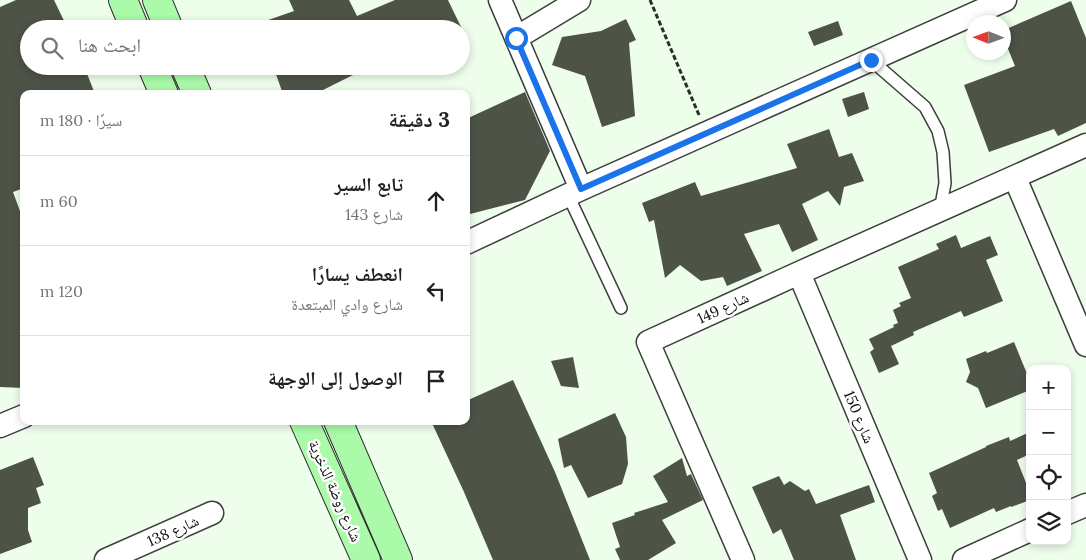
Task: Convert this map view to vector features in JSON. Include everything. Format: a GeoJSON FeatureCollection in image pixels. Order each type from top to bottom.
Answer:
{"type":"FeatureCollection","features":[{"type":"Feature","properties":{"kind":"street"},"geometry":{"type":"LineString","coordinates":[[123,0],[132,20]]}},
{"type":"Feature","properties":{"kind":"street"},"geometry":{"type":"LineString","coordinates":[[157,0],[165,20]]}},
{"type":"Feature","properties":{"kind":"street"},"geometry":{"type":"LineString","coordinates":[[500,0],[575,192]]}},
{"type":"Feature","properties":{"kind":"street"},"geometry":{"type":"LineString","coordinates":[[516,38],[579,0]]}},
{"type":"Feature","properties":{"kind":"street"},"geometry":{"type":"LineString","coordinates":[[470,241],[575,192],[1005,0]]}},
{"type":"Feature","properties":{"kind":"street"},"geometry":{"type":"LineString","coordinates":[[156,75],[162,90]]}},
{"type":"Feature","properties":{"kind":"street"},"geometry":{"type":"LineString","coordinates":[[189,75],[195,90]]}},
{"type":"Feature","properties":{"kind":"street","name":"شارع 149"},"geometry":{"type":"LineString","coordinates":[[743,560],[648,342],[1086,145]]}},
{"type":"Feature","properties":{"kind":"street"},"geometry":{"type":"LineString","coordinates":[[1015,178],[1077,299],[1086,345]]}},
{"type":"Feature","properties":{"kind":"street","name":"شارع 150"},"geometry":{"type":"LineString","coordinates":[[799,273],[920,560]]}},
{"type":"Feature","properties":{"kind":"street"},"geometry":{"type":"LineString","coordinates":[[0,426],[20,418]]}},
{"type":"Feature","properties":{"kind":"street","name":"شارع روضة الذخرية"},"geometry":{"type":"LineString","coordinates":[[306,425],[366,560]]}},
{"type":"Feature","properties":{"kind":"street","name":"شارع روضة الذخرية"},"geometry":{"type":"LineString","coordinates":[[340,425],[398,560]]}},
{"type":"Feature","properties":{"kind":"street"},"geometry":{"type":"LineString","coordinates":[[1071,511],[1086,505]]}},
{"type":"Feature","properties":{"kind":"street","name":"شارع 138"},"geometry":{"type":"LineString","coordinates":[[106,560],[212,513]]}},
{"type":"Feature","properties":{"kind":"street"},"geometry":{"type":"LineString","coordinates":[[964,560],[1026,532]]}},
{"type":"Feature","properties":{"kind":"lane"},"geometry":{"type":"LineString","coordinates":[[871,60],[925,107],[938,131],[943,152],[945,183],[940,211]]}},
{"type":"Feature","properties":{"kind":"lane"},"geometry":{"type":"LineString","coordinates":[[575,192],[621,308]]}},
{"type":"Feature","properties":{"kind":"path"},"geometry":{"type":"LineString","coordinates":[[650,0],[707,134]]}},
{"type":"Feature","properties":{"kind":"building"},"geometry":{"type":"Polygon","coordinates":[[[16,0],[54,0],[64,20],[20,20],[20,75],[88,75],[93,90],[20,90],[20,189],[13,192],[20,211],[20,388],[0,387],[0,7],[16,0]]]}},
{"type":"Feature","properties":{"kind":"building"},"geometry":{"type":"Polygon","coordinates":[[[289,0],[349,0],[357,16],[395,0],[448,0],[458,20],[268,20],[294,11],[289,0]]]}},
{"type":"Feature","properties":{"kind":"building"},"geometry":{"type":"Polygon","coordinates":[[[1071,1],[1086,38],[1086,123],[1058,136],[1054,129],[989,152],[964,85],[1015,66],[1011,56],[1011,27],[1071,1]]]}},
{"type":"Feature","properties":{"kind":"building"},"geometry":{"type":"Polygon","coordinates":[[[626,19],[636,40],[629,43],[635,116],[602,127],[585,76],[552,65],[562,37],[601,31],[626,19]]]}},
{"type":"Feature","properties":{"kind":"building"},"geometry":{"type":"Polygon","coordinates":[[[838,21],[843,35],[814,46],[808,32],[838,21]]]}},
{"type":"Feature","properties":{"kind":"building"},"geometry":{"type":"Polygon","coordinates":[[[276,75],[353,75],[323,90],[282,90],[276,75]]]}},
{"type":"Feature","properties":{"kind":"building"},"geometry":{"type":"Polygon","coordinates":[[[525,92],[550,151],[525,200],[470,214],[470,117],[525,92]]]}},
{"type":"Feature","properties":{"kind":"building"},"geometry":{"type":"Polygon","coordinates":[[[864,92],[869,109],[848,117],[842,99],[864,92]]]}},
{"type":"Feature","properties":{"kind":"building"},"geometry":{"type":"Polygon","coordinates":[[[829,129],[839,157],[852,153],[864,181],[844,187],[840,206],[828,191],[802,204],[818,240],[792,252],[779,224],[744,234],[762,271],[727,286],[723,277],[701,281],[680,265],[665,278],[654,220],[649,222],[642,203],[695,182],[701,196],[797,168],[787,144],[829,129]]]}},
{"type":"Feature","properties":{"kind":"building"},"geometry":{"type":"Polygon","coordinates":[[[956,235],[961,248],[990,236],[998,255],[986,260],[1003,301],[964,317],[961,311],[913,332],[914,335],[891,346],[899,364],[879,373],[870,352],[874,349],[869,339],[894,327],[893,325],[898,323],[893,310],[901,306],[899,303],[911,298],[898,267],[939,249],[936,244],[956,235]]]}},
{"type":"Feature","properties":{"kind":"building"},"geometry":{"type":"Polygon","coordinates":[[[1014,342],[1026,371],[1026,392],[986,408],[978,388],[966,382],[970,372],[966,359],[986,351],[987,353],[1014,342]]]}},
{"type":"Feature","properties":{"kind":"building"},"geometry":{"type":"Polygon","coordinates":[[[573,357],[579,388],[561,386],[551,361],[573,357]]]}},
{"type":"Feature","properties":{"kind":"building"},"geometry":{"type":"Polygon","coordinates":[[[513,380],[555,472],[590,560],[493,560],[433,425],[470,425],[470,399],[513,380]]]}},
{"type":"Feature","properties":{"kind":"building"},"geometry":{"type":"Polygon","coordinates":[[[615,413],[626,437],[628,464],[622,484],[588,498],[571,465],[564,468],[558,439],[615,413]]]}},
{"type":"Feature","properties":{"kind":"building"},"geometry":{"type":"Polygon","coordinates":[[[1026,434],[1026,456],[1017,460],[1026,483],[1026,501],[996,512],[994,508],[950,528],[942,509],[938,511],[932,496],[937,493],[929,473],[986,446],[1009,437],[1010,441],[1026,434]]]}},
{"type":"Feature","properties":{"kind":"building"},"geometry":{"type":"Polygon","coordinates":[[[33,457],[44,485],[36,488],[41,503],[28,508],[28,530],[32,542],[0,554],[0,470],[33,457]]]}},
{"type":"Feature","properties":{"kind":"building"},"geometry":{"type":"Polygon","coordinates":[[[682,458],[687,476],[691,474],[703,500],[662,520],[676,543],[648,560],[620,560],[615,549],[620,547],[612,523],[635,515],[634,513],[668,502],[653,476],[682,458]]]}},
{"type":"Feature","properties":{"kind":"building"},"geometry":{"type":"Polygon","coordinates":[[[779,476],[784,485],[790,481],[805,491],[809,489],[816,504],[869,485],[875,502],[840,515],[856,560],[794,560],[781,529],[773,534],[752,487],[779,476]]]}},
{"type":"Feature","properties":{"kind":"route"},"geometry":{"type":"LineString","coordinates":[[516,38],[581,189],[871,60]]}}]}
